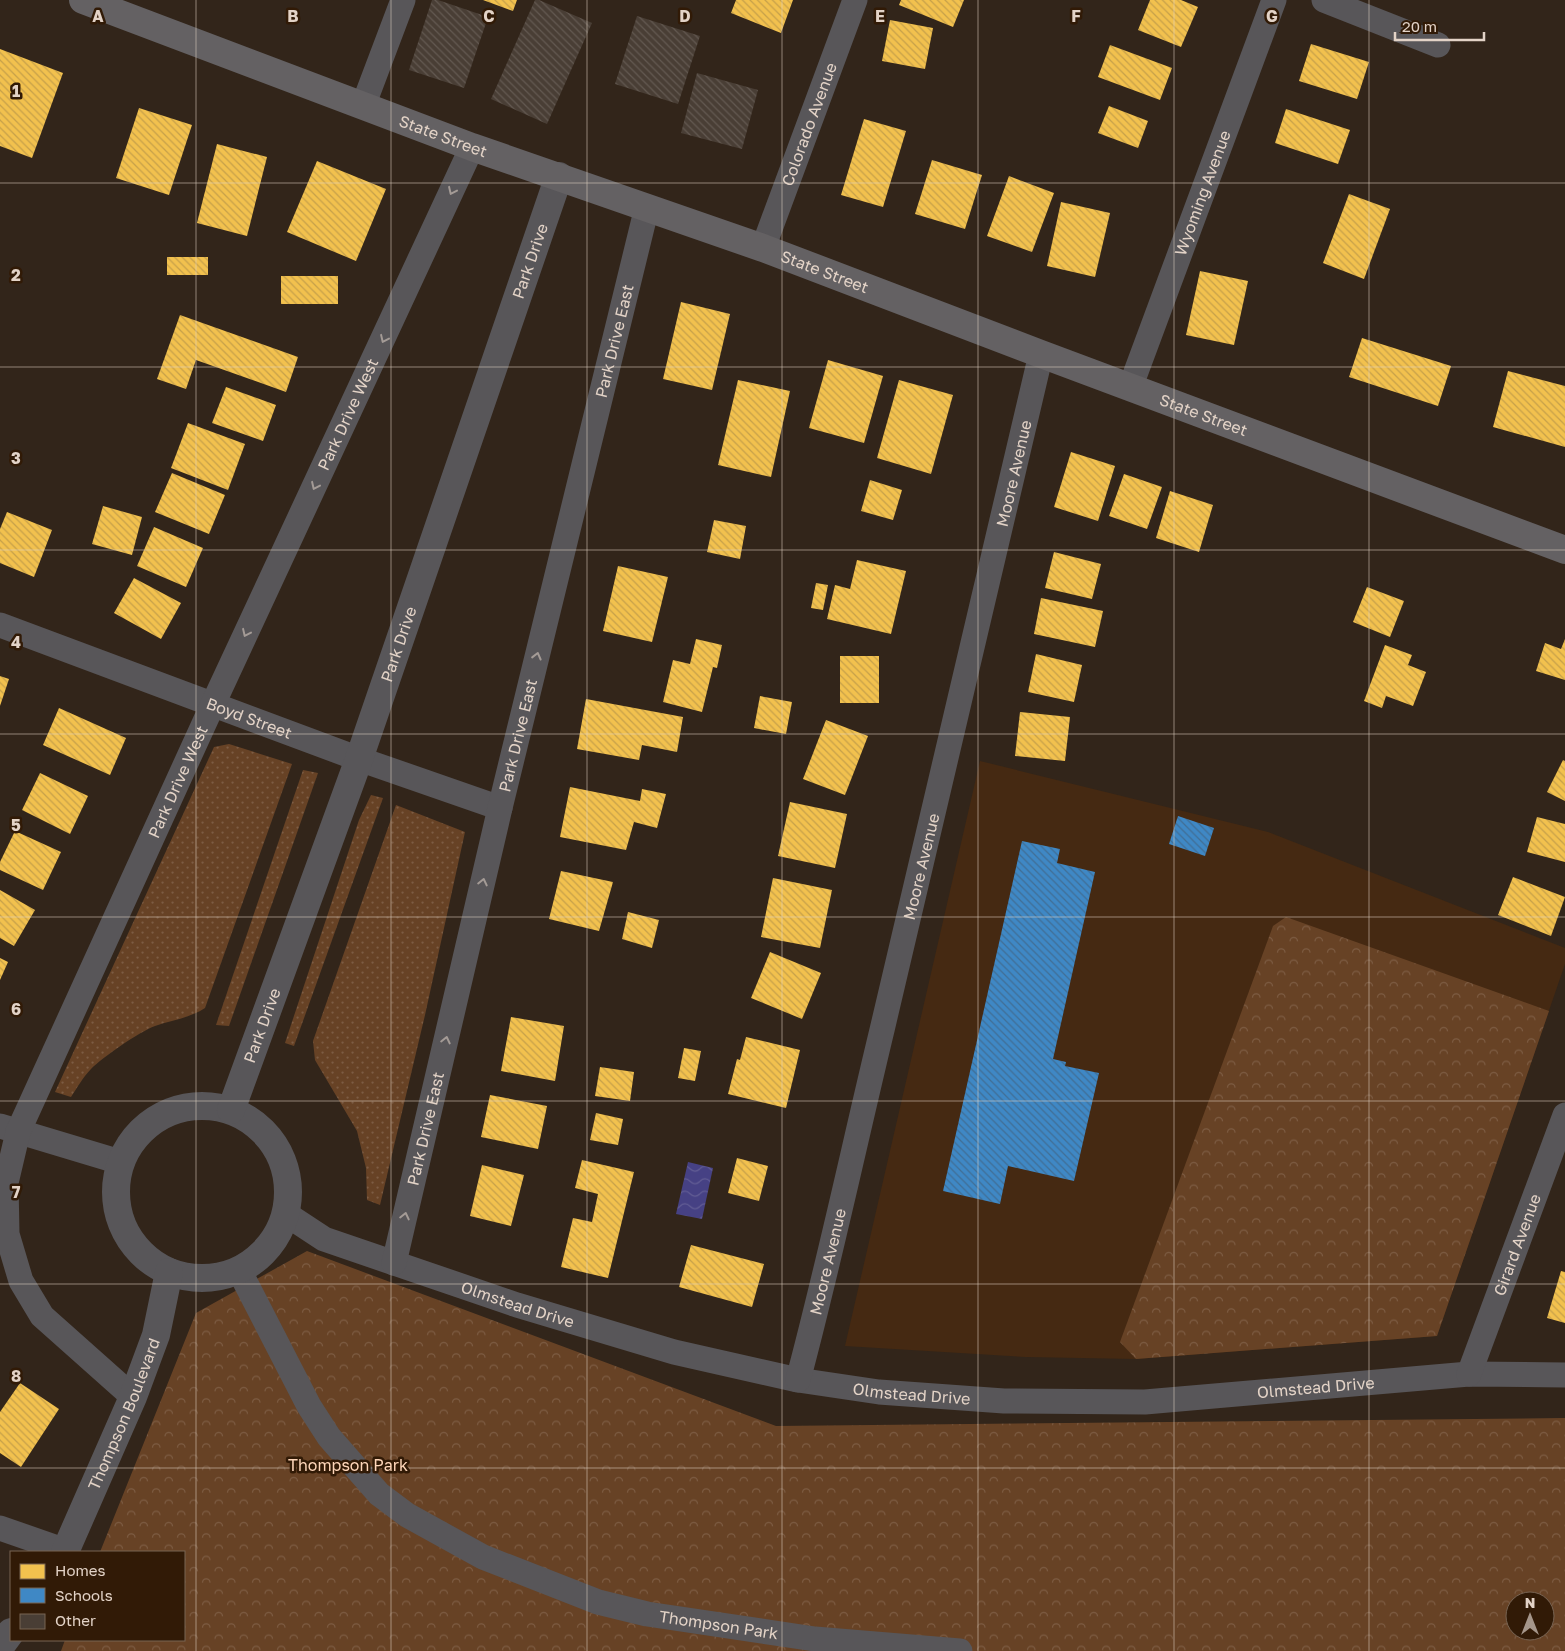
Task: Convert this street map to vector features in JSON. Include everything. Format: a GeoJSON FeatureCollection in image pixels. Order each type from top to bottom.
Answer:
{"type":"FeatureCollection","features":[{"type":"Feature","properties":{"kind":"highway","name":"State Street"},"geometry":{"type":"LineString","coordinates":[[83,0],[472,147],[763,248],[1130,388],[1565,550]]}},
{"type":"Feature","properties":{"kind":"street"},"geometry":{"type":"LineString","coordinates":[[363,106],[403,0]]}},
{"type":"Feature","properties":{"kind":"street","name":"Colorado Avenue"},"geometry":{"type":"LineString","coordinates":[[763,248],[855,0]]}},
{"type":"Feature","properties":{"kind":"street","name":"Wyoming Avenue"},"geometry":{"type":"LineString","coordinates":[[1130,388],[1274,0]]}},
{"type":"Feature","properties":{"kind":"street"},"geometry":{"type":"LineString","coordinates":[[1324,0],[1438,45]]}},
{"type":"Feature","properties":{"kind":"street","name":"Park Drive West"},"geometry":{"type":"LineString","coordinates":[[133,1397],[42,1316],[21,1281],[7,1234],[6,1183],[9,1129],[213,704],[472,147]]}},
{"type":"Feature","properties":{"kind":"street","name":"Park Drive"},"geometry":{"type":"LineString","coordinates":[[231,1110],[359,759],[559,176]]}},
{"type":"Feature","properties":{"kind":"street","name":"Park Drive East"},"geometry":{"type":"LineString","coordinates":[[394,1263],[500,808],[647,207]]}},
{"type":"Feature","properties":{"kind":"street","name":"Moore Avenue"},"geometry":{"type":"LineString","coordinates":[[798,1380],[990,580],[1041,354]]}},
{"type":"Feature","properties":{"kind":"street","name":"Boyd Street"},"geometry":{"type":"LineString","coordinates":[[0,625],[359,759],[500,808]]}},
{"type":"Feature","properties":{"kind":"street"},"geometry":{"type":"LineString","coordinates":[[204,1105],[231,1110],[254,1122],[272,1141],[284,1163],[289,1188],[286,1214],[276,1237],[260,1256],[239,1270],[216,1277],[192,1278],[169,1272],[146,1259],[128,1239],[118,1215],[115,1189],[120,1162],[133,1139],[153,1120],[178,1109],[204,1105]]}},
{"type":"Feature","properties":{"kind":"street","name":"Girard Avenue"},"geometry":{"type":"LineString","coordinates":[[1469,1374],[1565,1115]]}},
{"type":"Feature","properties":{"kind":"street"},"geometry":{"type":"LineString","coordinates":[[9,1129],[120,1162]]}},
{"type":"Feature","properties":{"kind":"street","name":"Olmstead Drive"},"geometry":{"type":"LineString","coordinates":[[286,1214],[324,1239],[517,1305],[674,1352],[798,1380],[879,1392],[1004,1401],[1145,1402],[1469,1374],[1565,1375]]}},
{"type":"Feature","properties":{"kind":"street","name":"Thompson Park"},"geometry":{"type":"LineString","coordinates":[[239,1270],[309,1406],[329,1437],[379,1494],[407,1515],[483,1558],[598,1602],[647,1614],[815,1639],[960,1651]]}},
{"type":"Feature","properties":{"kind":"street","name":"Thompson Boulevard"},"geometry":{"type":"LineString","coordinates":[[65,1551],[133,1397],[156,1335],[169,1272]]}},
{"type":"Feature","properties":{"kind":"street"},"geometry":{"type":"LineString","coordinates":[[0,1528],[65,1551]]}},
{"type":"Feature","properties":{"kind":"street"},"geometry":{"type":"LineString","coordinates":[[0,1647],[10,1633]]}},
{"type":"Feature","properties":{"kind":"shaded area"},"geometry":{"type":"Polygon","coordinates":[[[980,761],[1268,832],[1565,948],[1565,964],[1437,1336],[1136,1359],[1026,1357],[845,1346],[980,761]]]}},
{"type":"Feature","properties":{"kind":"green space"},"geometry":{"type":"Polygon","coordinates":[[[229,744],[292,764],[205,1008],[187,1017],[155,1026],[122,1045],[91,1069],[71,1097],[55,1092],[214,747],[229,744]]]}},
{"type":"Feature","properties":{"kind":"green space"},"geometry":{"type":"Polygon","coordinates":[[[303,770],[318,773],[229,1026],[216,1025],[303,770]]]}},
{"type":"Feature","properties":{"kind":"green space"},"geometry":{"type":"Polygon","coordinates":[[[371,795],[383,798],[294,1046],[285,1043],[359,820],[371,795]]]}},
{"type":"Feature","properties":{"kind":"green space"},"geometry":{"type":"Polygon","coordinates":[[[396,805],[465,832],[425,1015],[380,1205],[367,1200],[366,1168],[357,1131],[315,1060],[313,1041],[396,805]]]}},
{"type":"Feature","properties":{"kind":"green space"},"geometry":{"type":"Polygon","coordinates":[[[1286,917],[1549,1011],[1437,1336],[1136,1359],[1120,1342],[1273,926],[1286,917]]]}},
{"type":"Feature","properties":{"kind":"green space","name":"Thompson Park"},"geometry":{"type":"Polygon","coordinates":[[[307,1251],[776,1426],[1565,1418],[1565,1651],[61,1651],[65,1641],[185,1641],[185,1551],[100,1551],[196,1313],[307,1251]]]}},
{"type":"Feature","properties":{"kind":"water"},"geometry":{"type":"Polygon","coordinates":[[[688,1162],[713,1168],[702,1219],[676,1214],[688,1162]]]}},
{"type":"Feature","properties":{"kind":"building: Homes"},"geometry":{"type":"Polygon","coordinates":[[[483,0],[517,0],[513,11],[483,0]]]}},
{"type":"Feature","properties":{"kind":"building: Homes"},"geometry":{"type":"Polygon","coordinates":[[[736,0],[793,0],[781,33],[731,13],[736,0]]]}},
{"type":"Feature","properties":{"kind":"building: Homes"},"geometry":{"type":"Polygon","coordinates":[[[901,0],[964,0],[953,27],[899,5],[901,0]]]}},
{"type":"Feature","properties":{"kind":"building: Homes"},"geometry":{"type":"Polygon","coordinates":[[[1150,0],[1181,0],[1198,7],[1181,47],[1138,30],[1150,0]]]}},
{"type":"Feature","properties":{"kind":"building: Homes"},"geometry":{"type":"Polygon","coordinates":[[[890,20],[933,28],[925,69],[882,61],[890,20]]]}},
{"type":"Feature","properties":{"kind":"building: Homes"},"geometry":{"type":"Polygon","coordinates":[[[1311,44],[1369,62],[1357,99],[1299,81],[1311,44]]]}},
{"type":"Feature","properties":{"kind":"building: Homes"},"geometry":{"type":"Polygon","coordinates":[[[1110,45],[1172,68],[1160,100],[1098,77],[1110,45]]]}},
{"type":"Feature","properties":{"kind":"building: Homes"},"geometry":{"type":"Polygon","coordinates":[[[0,49],[63,73],[32,158],[0,146],[0,49]]]}},
{"type":"Feature","properties":{"kind":"building: Homes"},"geometry":{"type":"Polygon","coordinates":[[[1109,106],[1148,121],[1138,148],[1098,133],[1109,106]]]}},
{"type":"Feature","properties":{"kind":"building: Homes"},"geometry":{"type":"Polygon","coordinates":[[[139,108],[192,125],[169,195],[116,178],[139,108]]]}},
{"type":"Feature","properties":{"kind":"building: Homes"},"geometry":{"type":"Polygon","coordinates":[[[1286,109],[1350,130],[1338,164],[1275,143],[1286,109]]]}},
{"type":"Feature","properties":{"kind":"building: Homes"},"geometry":{"type":"Polygon","coordinates":[[[864,119],[906,131],[883,207],[841,195],[864,119]]]}},
{"type":"Feature","properties":{"kind":"building: Homes"},"geometry":{"type":"Polygon","coordinates":[[[217,144],[267,157],[247,236],[197,223],[217,144]]]}},
{"type":"Feature","properties":{"kind":"building: Homes"},"geometry":{"type":"Polygon","coordinates":[[[932,160],[982,175],[965,229],[915,214],[932,160]]]}},
{"type":"Feature","properties":{"kind":"building: Homes"},"geometry":{"type":"Polygon","coordinates":[[[317,161],[386,189],[356,261],[287,232],[317,161]]]}},
{"type":"Feature","properties":{"kind":"building: Homes"},"geometry":{"type":"Polygon","coordinates":[[[1009,176],[1054,193],[1032,252],[987,236],[1009,176]]]}},
{"type":"Feature","properties":{"kind":"building: Homes"},"geometry":{"type":"Polygon","coordinates":[[[1349,194],[1390,209],[1364,279],[1323,263],[1349,194]]]}},
{"type":"Feature","properties":{"kind":"building: Homes"},"geometry":{"type":"Polygon","coordinates":[[[1061,202],[1110,213],[1095,277],[1047,266],[1061,202]]]}},
{"type":"Feature","properties":{"kind":"building: Homes"},"geometry":{"type":"Polygon","coordinates":[[[167,257],[208,257],[208,275],[167,275],[167,257]]]}},
{"type":"Feature","properties":{"kind":"building: Homes"},"geometry":{"type":"Polygon","coordinates":[[[1200,271],[1248,281],[1234,345],[1186,335],[1200,271]]]}},
{"type":"Feature","properties":{"kind":"building: Homes"},"geometry":{"type":"Polygon","coordinates":[[[281,276],[338,276],[338,304],[281,304],[281,276]]]}},
{"type":"Feature","properties":{"kind":"building: Homes"},"geometry":{"type":"Polygon","coordinates":[[[681,302],[730,314],[712,390],[663,379],[681,302]]]}},
{"type":"Feature","properties":{"kind":"building: Homes"},"geometry":{"type":"Polygon","coordinates":[[[180,315],[298,357],[286,392],[196,360],[186,389],[157,379],[180,315]]]}},
{"type":"Feature","properties":{"kind":"building: Homes"},"geometry":{"type":"Polygon","coordinates":[[[1362,338],[1451,366],[1438,406],[1349,377],[1362,338]]]}},
{"type":"Feature","properties":{"kind":"building: Homes"},"geometry":{"type":"Polygon","coordinates":[[[828,360],[883,376],[864,443],[809,428],[828,360]]]}},
{"type":"Feature","properties":{"kind":"building: Homes"},"geometry":{"type":"Polygon","coordinates":[[[1508,371],[1565,386],[1565,447],[1493,427],[1508,371]]]}},
{"type":"Feature","properties":{"kind":"building: Homes"},"geometry":{"type":"Polygon","coordinates":[[[738,380],[790,391],[771,477],[718,465],[738,380]]]}},
{"type":"Feature","properties":{"kind":"building: Homes"},"geometry":{"type":"Polygon","coordinates":[[[899,380],[953,395],[931,474],[877,458],[899,380]]]}},
{"type":"Feature","properties":{"kind":"building: Homes"},"geometry":{"type":"Polygon","coordinates":[[[226,387],[276,405],[263,441],[212,423],[226,387]]]}},
{"type":"Feature","properties":{"kind":"building: Homes"},"geometry":{"type":"Polygon","coordinates":[[[188,423],[245,444],[228,490],[171,468],[188,423]]]}},
{"type":"Feature","properties":{"kind":"building: Homes"},"geometry":{"type":"Polygon","coordinates":[[[1071,452],[1115,466],[1098,521],[1054,507],[1071,452]]]}},
{"type":"Feature","properties":{"kind":"building: Homes"},"geometry":{"type":"Polygon","coordinates":[[[172,473],[225,495],[209,534],[155,512],[172,473]]]}},
{"type":"Feature","properties":{"kind":"building: Homes"},"geometry":{"type":"Polygon","coordinates":[[[1124,474],[1162,487],[1147,529],[1109,516],[1124,474]]]}},
{"type":"Feature","properties":{"kind":"building: Homes"},"geometry":{"type":"Polygon","coordinates":[[[870,480],[902,490],[893,520],[861,511],[870,480]]]}},
{"type":"Feature","properties":{"kind":"building: Homes"},"geometry":{"type":"Polygon","coordinates":[[[1170,491],[1213,505],[1199,552],[1156,538],[1170,491]]]}},
{"type":"Feature","properties":{"kind":"building: Homes"},"geometry":{"type":"Polygon","coordinates":[[[103,506],[142,517],[132,555],[92,544],[103,506]]]}},
{"type":"Feature","properties":{"kind":"building: Homes"},"geometry":{"type":"Polygon","coordinates":[[[7,512],[52,530],[34,577],[0,563],[0,529],[7,512]]]}},
{"type":"Feature","properties":{"kind":"building: Homes"},"geometry":{"type":"Polygon","coordinates":[[[714,520],[746,526],[740,559],[707,552],[714,520]]]}},
{"type":"Feature","properties":{"kind":"building: Homes"},"geometry":{"type":"Polygon","coordinates":[[[154,527],[203,548],[186,587],[137,566],[154,527]]]}},
{"type":"Feature","properties":{"kind":"building: Homes"},"geometry":{"type":"Polygon","coordinates":[[[1054,552],[1101,564],[1092,599],[1045,588],[1054,552]]]}},
{"type":"Feature","properties":{"kind":"building: Homes"},"geometry":{"type":"Polygon","coordinates":[[[857,560],[906,571],[891,634],[827,619],[835,585],[850,589],[857,560]]]}},
{"type":"Feature","properties":{"kind":"building: Homes"},"geometry":{"type":"Polygon","coordinates":[[[618,566],[668,577],[652,642],[603,631],[618,566]]]}},
{"type":"Feature","properties":{"kind":"building: Homes"},"geometry":{"type":"Polygon","coordinates":[[[134,578],[181,603],[161,639],[114,613],[134,578]]]}},
{"type":"Feature","properties":{"kind":"building: Homes"},"geometry":{"type":"Polygon","coordinates":[[[816,583],[828,585],[823,610],[811,608],[816,583]]]}},
{"type":"Feature","properties":{"kind":"building: Homes"},"geometry":{"type":"Polygon","coordinates":[[[1367,587],[1404,601],[1390,637],[1353,622],[1367,587]]]}},
{"type":"Feature","properties":{"kind":"building: Homes"},"geometry":{"type":"Polygon","coordinates":[[[1041,598],[1103,611],[1095,647],[1034,634],[1041,598]]]}},
{"type":"Feature","properties":{"kind":"building: Homes"},"geometry":{"type":"Polygon","coordinates":[[[696,639],[722,645],[717,668],[713,667],[702,712],[663,702],[673,660],[690,664],[696,639]]]}},
{"type":"Feature","properties":{"kind":"building: Homes"},"geometry":{"type":"Polygon","coordinates":[[[1565,639],[1565,680],[1536,671],[1545,643],[1561,649],[1565,639]]]}},
{"type":"Feature","properties":{"kind":"building: Homes"},"geometry":{"type":"Polygon","coordinates":[[[1385,645],[1412,655],[1408,665],[1426,672],[1413,706],[1386,696],[1382,708],[1364,701],[1385,645]]]}},
{"type":"Feature","properties":{"kind":"building: Homes"},"geometry":{"type":"Polygon","coordinates":[[[1036,654],[1082,665],[1074,702],[1028,692],[1036,654]]]}},
{"type":"Feature","properties":{"kind":"building: Homes"},"geometry":{"type":"Polygon","coordinates":[[[840,656],[879,656],[879,703],[840,703],[840,656]]]}},
{"type":"Feature","properties":{"kind":"building: Homes"},"geometry":{"type":"Polygon","coordinates":[[[0,676],[9,679],[0,706],[0,676]]]}},
{"type":"Feature","properties":{"kind":"building: Homes"},"geometry":{"type":"Polygon","coordinates":[[[760,696],[792,702],[786,734],[754,728],[760,696]]]}},
{"type":"Feature","properties":{"kind":"building: Homes"},"geometry":{"type":"Polygon","coordinates":[[[586,699],[683,717],[677,752],[642,745],[639,760],[577,749],[586,699]]]}},
{"type":"Feature","properties":{"kind":"building: Homes"},"geometry":{"type":"Polygon","coordinates":[[[59,708],[126,738],[110,775],[43,745],[59,708]]]}},
{"type":"Feature","properties":{"kind":"building: Homes"},"geometry":{"type":"Polygon","coordinates":[[[1020,712],[1070,717],[1065,761],[1015,756],[1020,712]]]}},
{"type":"Feature","properties":{"kind":"building: Homes"},"geometry":{"type":"Polygon","coordinates":[[[826,720],[868,736],[845,795],[803,779],[826,720]]]}},
{"type":"Feature","properties":{"kind":"building: Homes"},"geometry":{"type":"Polygon","coordinates":[[[1563,760],[1565,761],[1565,801],[1547,792],[1563,760]]]}},
{"type":"Feature","properties":{"kind":"building: Homes"},"geometry":{"type":"Polygon","coordinates":[[[40,773],[88,796],[70,834],[22,810],[40,773]]]}},
{"type":"Feature","properties":{"kind":"building: Homes"},"geometry":{"type":"Polygon","coordinates":[[[570,787],[640,801],[642,789],[666,794],[657,828],[634,822],[626,850],[560,837],[570,787]]]}},
{"type":"Feature","properties":{"kind":"building: Homes"},"geometry":{"type":"Polygon","coordinates":[[[790,802],[847,814],[835,868],[778,856],[790,802]]]}},
{"type":"Feature","properties":{"kind":"building: Homes"},"geometry":{"type":"Polygon","coordinates":[[[1537,817],[1565,824],[1565,862],[1527,852],[1537,817]]]}},
{"type":"Feature","properties":{"kind":"building: Homes"},"geometry":{"type":"Polygon","coordinates":[[[15,831],[61,852],[43,890],[0,870],[0,862],[15,831]]]}},
{"type":"Feature","properties":{"kind":"building: Homes"},"geometry":{"type":"Polygon","coordinates":[[[561,871],[613,882],[599,931],[549,919],[561,871]]]}},
{"type":"Feature","properties":{"kind":"building: Homes"},"geometry":{"type":"Polygon","coordinates":[[[1513,877],[1565,897],[1551,936],[1498,915],[1513,877]]]}},
{"type":"Feature","properties":{"kind":"building: Homes"},"geometry":{"type":"Polygon","coordinates":[[[773,878],[832,890],[820,948],[761,937],[773,878]]]}},
{"type":"Feature","properties":{"kind":"building: Homes"},"geometry":{"type":"Polygon","coordinates":[[[0,890],[35,910],[14,946],[0,938],[0,890]]]}},
{"type":"Feature","properties":{"kind":"building: Homes"},"geometry":{"type":"Polygon","coordinates":[[[628,912],[659,920],[652,948],[622,939],[628,912]]]}},
{"type":"Feature","properties":{"kind":"building: Homes"},"geometry":{"type":"Polygon","coordinates":[[[770,952],[821,973],[802,1019],[751,998],[770,952]]]}},
{"type":"Feature","properties":{"kind":"building: Homes"},"geometry":{"type":"Polygon","coordinates":[[[0,958],[8,962],[0,980],[0,958]]]}},
{"type":"Feature","properties":{"kind":"building: Homes"},"geometry":{"type":"Polygon","coordinates":[[[511,1017],[564,1026],[555,1081],[501,1071],[511,1017]]]}},
{"type":"Feature","properties":{"kind":"building: Homes"},"geometry":{"type":"Polygon","coordinates":[[[746,1037],[800,1050],[786,1108],[728,1094],[737,1059],[740,1060],[746,1037]]]}},
{"type":"Feature","properties":{"kind":"building: Homes"},"geometry":{"type":"Polygon","coordinates":[[[684,1048],[701,1051],[695,1081],[678,1078],[684,1048]]]}},
{"type":"Feature","properties":{"kind":"building: Homes"},"geometry":{"type":"Polygon","coordinates":[[[600,1067],[634,1072],[630,1101],[595,1096],[600,1067]]]}},
{"type":"Feature","properties":{"kind":"building: Homes"},"geometry":{"type":"Polygon","coordinates":[[[490,1095],[547,1106],[538,1149],[481,1137],[490,1095]]]}},
{"type":"Feature","properties":{"kind":"building: Homes"},"geometry":{"type":"Polygon","coordinates":[[[596,1113],[623,1119],[618,1145],[590,1140],[596,1113]]]}},
{"type":"Feature","properties":{"kind":"building: Homes"},"geometry":{"type":"Polygon","coordinates":[[[737,1158],[768,1166],[759,1201],[728,1193],[737,1158]]]}},
{"type":"Feature","properties":{"kind":"building: Homes"},"geometry":{"type":"Polygon","coordinates":[[[582,1160],[634,1172],[608,1278],[561,1267],[573,1218],[592,1222],[598,1194],[575,1188],[582,1160]]]}},
{"type":"Feature","properties":{"kind":"building: Homes"},"geometry":{"type":"Polygon","coordinates":[[[482,1165],[524,1175],[511,1226],[470,1216],[482,1165]]]}},
{"type":"Feature","properties":{"kind":"building: Homes"},"geometry":{"type":"Polygon","coordinates":[[[691,1245],[764,1264],[752,1307],[679,1287],[691,1245]]]}},
{"type":"Feature","properties":{"kind":"building: Homes"},"geometry":{"type":"Polygon","coordinates":[[[1561,1271],[1565,1272],[1565,1323],[1547,1318],[1561,1271]]]}},
{"type":"Feature","properties":{"kind":"building: Homes"},"geometry":{"type":"Polygon","coordinates":[[[20,1383],[59,1409],[21,1467],[0,1453],[0,1412],[20,1383]]]}},
{"type":"Feature","properties":{"kind":"building: Schools"},"geometry":{"type":"Polygon","coordinates":[[[1178,816],[1214,828],[1205,856],[1169,844],[1178,816]]]}},
{"type":"Feature","properties":{"kind":"building: Schools"},"geometry":{"type":"Polygon","coordinates":[[[1022,841],[1060,849],[1057,863],[1095,872],[1053,1059],[1066,1062],[1065,1066],[1099,1073],[1074,1181],[1008,1166],[1000,1204],[943,1191],[1022,841]]]}},
{"type":"Feature","properties":{"kind":"building: Other"},"geometry":{"type":"Polygon","coordinates":[[[432,0],[438,0],[488,17],[464,88],[409,70],[432,0]]]}},
{"type":"Feature","properties":{"kind":"building: Other"},"geometry":{"type":"Polygon","coordinates":[[[535,0],[592,23],[547,124],[491,99],[535,0]]]}},
{"type":"Feature","properties":{"kind":"building: Other"},"geometry":{"type":"Polygon","coordinates":[[[637,16],[700,36],[678,104],[615,84],[637,16]]]}},
{"type":"Feature","properties":{"kind":"building: Other"},"geometry":{"type":"Polygon","coordinates":[[[697,73],[758,90],[742,149],[681,133],[697,73]]]}}]}
